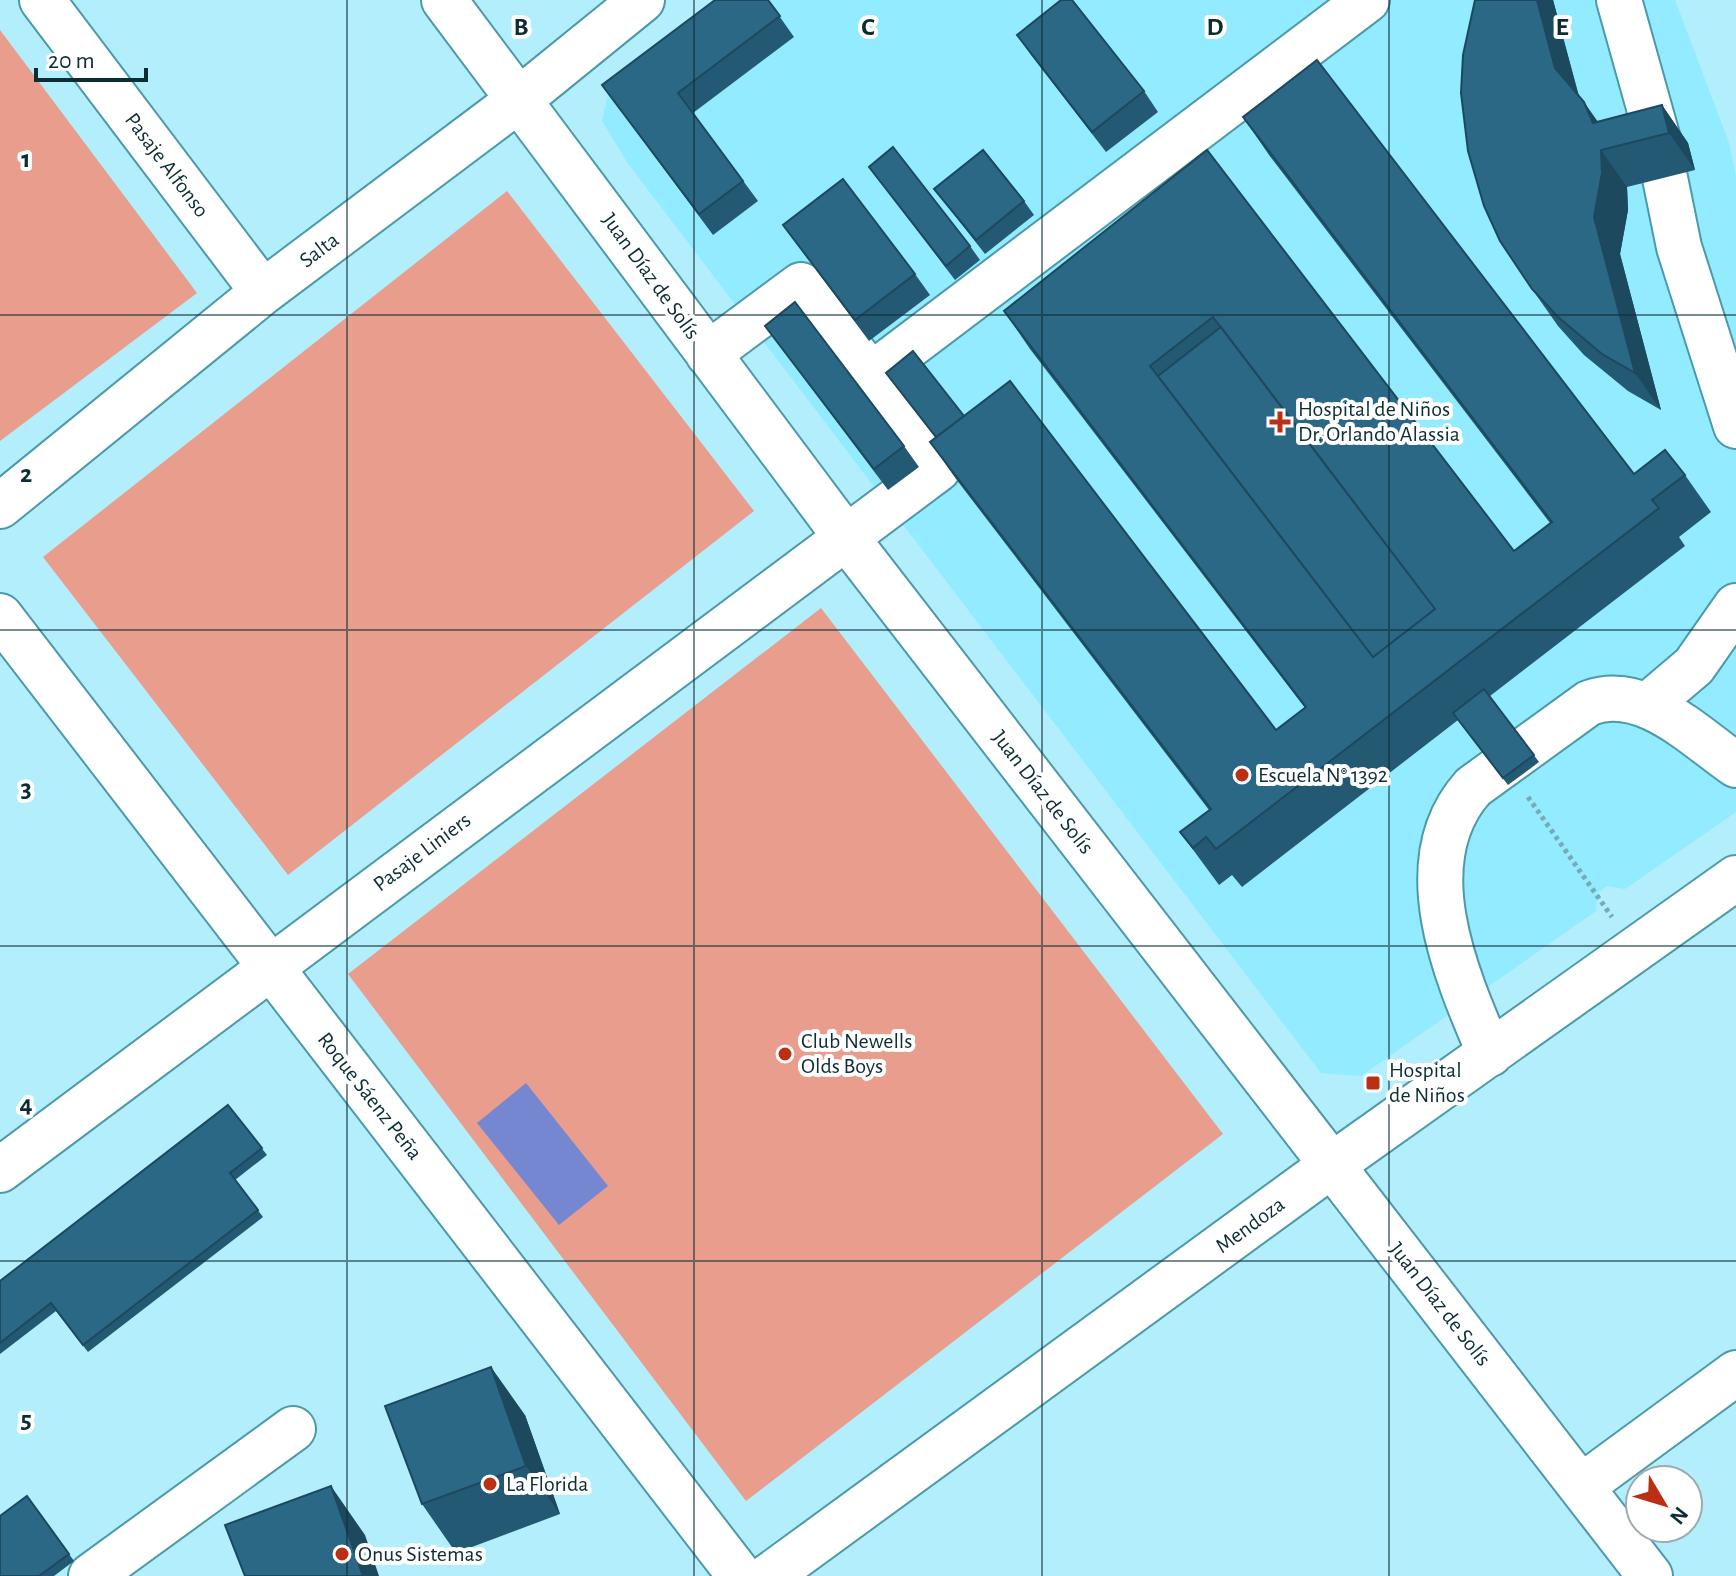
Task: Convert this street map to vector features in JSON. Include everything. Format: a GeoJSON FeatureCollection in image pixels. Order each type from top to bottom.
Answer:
{"type":"FeatureCollection","features":[{"type":"Feature","properties":{"kind":"street","name":"Pasaje Alfonso"},"geometry":{"type":"LineString","coordinates":[[42,0],[263,292]]}},
{"type":"Feature","properties":{"kind":"street","name":"Juan Díaz de Solís"},"geometry":{"type":"LineString","coordinates":[[444,0],[845,536],[1650,1576]]}},
{"type":"Feature","properties":{"kind":"street","name":"Salta"},"geometry":{"type":"LineString","coordinates":[[0,506],[263,292],[520,99],[642,0]]}},
{"type":"Feature","properties":{"kind":"street"},"geometry":{"type":"LineString","coordinates":[[708,354],[801,285],[871,375],[1367,0]]}},
{"type":"Feature","properties":{"kind":"street"},"geometry":{"type":"LineString","coordinates":[[1619,0],[1663,164],[1679,247],[1736,426]]}},
{"type":"Feature","properties":{"kind":"street","name":"Pasaje Liniers"},"geometry":{"type":"LineString","coordinates":[[0,1170],[938,469],[871,375]]}},
{"type":"Feature","properties":{"kind":"street"},"geometry":{"type":"LineString","coordinates":[[1648,705],[1694,666],[1736,606]]}},
{"type":"Feature","properties":{"kind":"street","name":"Roque Sáenz Peña"},"geometry":{"type":"LineString","coordinates":[[0,616],[740,1576]]}},
{"type":"Feature","properties":{"kind":"street"},"geometry":{"type":"LineString","coordinates":[[1490,1054],[1458,981],[1442,918],[1445,840],[1453,818],[1473,787],[1589,703],[1608,696],[1648,705],[1736,765]]}},
{"type":"Feature","properties":{"kind":"street","name":"Mendoza"},"geometry":{"type":"LineString","coordinates":[[769,1576],[1332,1165],[1736,878]]}},
{"type":"Feature","properties":{"kind":"street"},"geometry":{"type":"LineString","coordinates":[[1582,1486],[1736,1373]]}},
{"type":"Feature","properties":{"kind":"street"},"geometry":{"type":"LineString","coordinates":[[91,1576],[293,1429]]}},
{"type":"Feature","properties":{"kind":"path"},"geometry":{"type":"LineString","coordinates":[[1522,789],[1633,952]]}},
{"type":"Feature","properties":{"kind":"shaded area","name":"Hospital de Niños Dr. Orlando Alassia"},"geometry":{"type":"Polygon","coordinates":[[[716,0],[1675,0],[1729,143],[1736,176],[1736,812],[1625,889],[1607,886],[1597,893],[1596,911],[1361,1076],[1321,1073],[629,165],[602,121],[610,87],[716,0]]]}},
{"type":"Feature","properties":{"kind":"shaded area"},"geometry":{"type":"Polygon","coordinates":[[[0,30],[197,293],[0,441],[0,30]]]}},
{"type":"Feature","properties":{"kind":"shaded area"},"geometry":{"type":"Polygon","coordinates":[[[507,191],[754,511],[288,875],[43,557],[507,191]]]}},
{"type":"Feature","properties":{"kind":"shaded area","name":"Club Newells Olds Boys"},"geometry":{"type":"Polygon","coordinates":[[[821,608],[1223,1134],[746,1501],[348,974],[821,608]]]}},
{"type":"Feature","properties":{"kind":"shaded area"},"geometry":{"type":"Polygon","coordinates":[[[526,1083],[608,1186],[559,1225],[477,1123],[526,1083]]]}},
{"type":"Feature","properties":{"kind":"building"},"geometry":{"type":"Polygon","coordinates":[[[715,0],[768,0],[780,16],[678,93],[743,181],[699,214],[602,85],[715,0]]]}},
{"type":"Feature","properties":{"kind":"building"},"geometry":{"type":"Polygon","coordinates":[[[1061,0],[1072,0],[1144,91],[1092,132],[1017,35],[1061,0]]]}},
{"type":"Feature","properties":{"kind":"building"},"geometry":{"type":"Polygon","coordinates":[[[1475,0],[1537,0],[1555,68],[1584,102],[1593,123],[1662,105],[1669,133],[1601,150],[1602,173],[1594,217],[1635,373],[1602,354],[1558,317],[1532,289],[1500,241],[1484,206],[1468,151],[1461,93],[1463,55],[1475,0]]]}},
{"type":"Feature","properties":{"kind":"building","name":"Hospital de Niños Dr. Orlando Alassia"},"geometry":{"type":"Polygon","coordinates":[[[1317,60],[1634,474],[1665,450],[1685,475],[1652,500],[1659,508],[1216,849],[1206,837],[1193,848],[1180,832],[1211,809],[930,442],[1010,381],[1276,730],[1306,707],[1004,311],[1207,150],[1514,551],[1552,522],[1243,117],[1317,60]],[[1213,317],[1150,366],[1373,657],[1435,609],[1213,317]]]}},
{"type":"Feature","properties":{"kind":"building"},"geometry":{"type":"Polygon","coordinates":[[[893,147],[970,246],[946,266],[869,167],[893,147]]]}},
{"type":"Feature","properties":{"kind":"building"},"geometry":{"type":"Polygon","coordinates":[[[983,150],[1024,201],[976,240],[934,189],[983,150]]]}},
{"type":"Feature","properties":{"kind":"building"},"geometry":{"type":"Polygon","coordinates":[[[843,179],[915,274],[855,320],[783,225],[843,179]]]}},
{"type":"Feature","properties":{"kind":"building"},"geometry":{"type":"Polygon","coordinates":[[[795,302],[904,446],[874,469],[765,326],[795,302]]]}},
{"type":"Feature","properties":{"kind":"building"},"geometry":{"type":"Polygon","coordinates":[[[1221,327],[1435,609],[1373,657],[1158,376],[1221,327]]]}},
{"type":"Feature","properties":{"kind":"building"},"geometry":{"type":"Polygon","coordinates":[[[913,351],[964,416],[936,437],[886,373],[913,351]]]}},
{"type":"Feature","properties":{"kind":"building"},"geometry":{"type":"Polygon","coordinates":[[[1484,689],[1534,755],[1503,778],[1453,713],[1484,689]]]}},
{"type":"Feature","properties":{"kind":"building"},"geometry":{"type":"Polygon","coordinates":[[[228,1105],[262,1148],[230,1173],[258,1210],[83,1345],[51,1303],[0,1343],[0,1281],[228,1105]]]}},
{"type":"Feature","properties":{"kind":"building"},"geometry":{"type":"Polygon","coordinates":[[[491,1367],[526,1466],[422,1504],[385,1406],[491,1367]]]}},
{"type":"Feature","properties":{"kind":"building"},"geometry":{"type":"Polygon","coordinates":[[[331,1486],[363,1576],[245,1576],[225,1525],[331,1486]]]}},
{"type":"Feature","properties":{"kind":"building"},"geometry":{"type":"Polygon","coordinates":[[[27,1496],[69,1554],[39,1576],[0,1576],[0,1516],[27,1496]]]}},
{"type":"Feature","properties":{"kind":"place","name":"Hospital de Niños Dr. Orlando Alassia"},"geometry":{"type":"Point","coordinates":[1280,422]}},
{"type":"Feature","properties":{"kind":"place","name":"Escuela N° 1392"},"geometry":{"type":"Point","coordinates":[1242,775]}},
{"type":"Feature","properties":{"kind":"place","name":"Club Newells Olds Boys"},"geometry":{"type":"Point","coordinates":[785,1054]}},
{"type":"Feature","properties":{"kind":"place","name":"Hospital de Niños"},"geometry":{"type":"Point","coordinates":[1373,1083]}},
{"type":"Feature","properties":{"kind":"place","name":"La Florida"},"geometry":{"type":"Point","coordinates":[490,1484]}},
{"type":"Feature","properties":{"kind":"place","name":"Onus Sistemas"},"geometry":{"type":"Point","coordinates":[342,1554]}}]}
